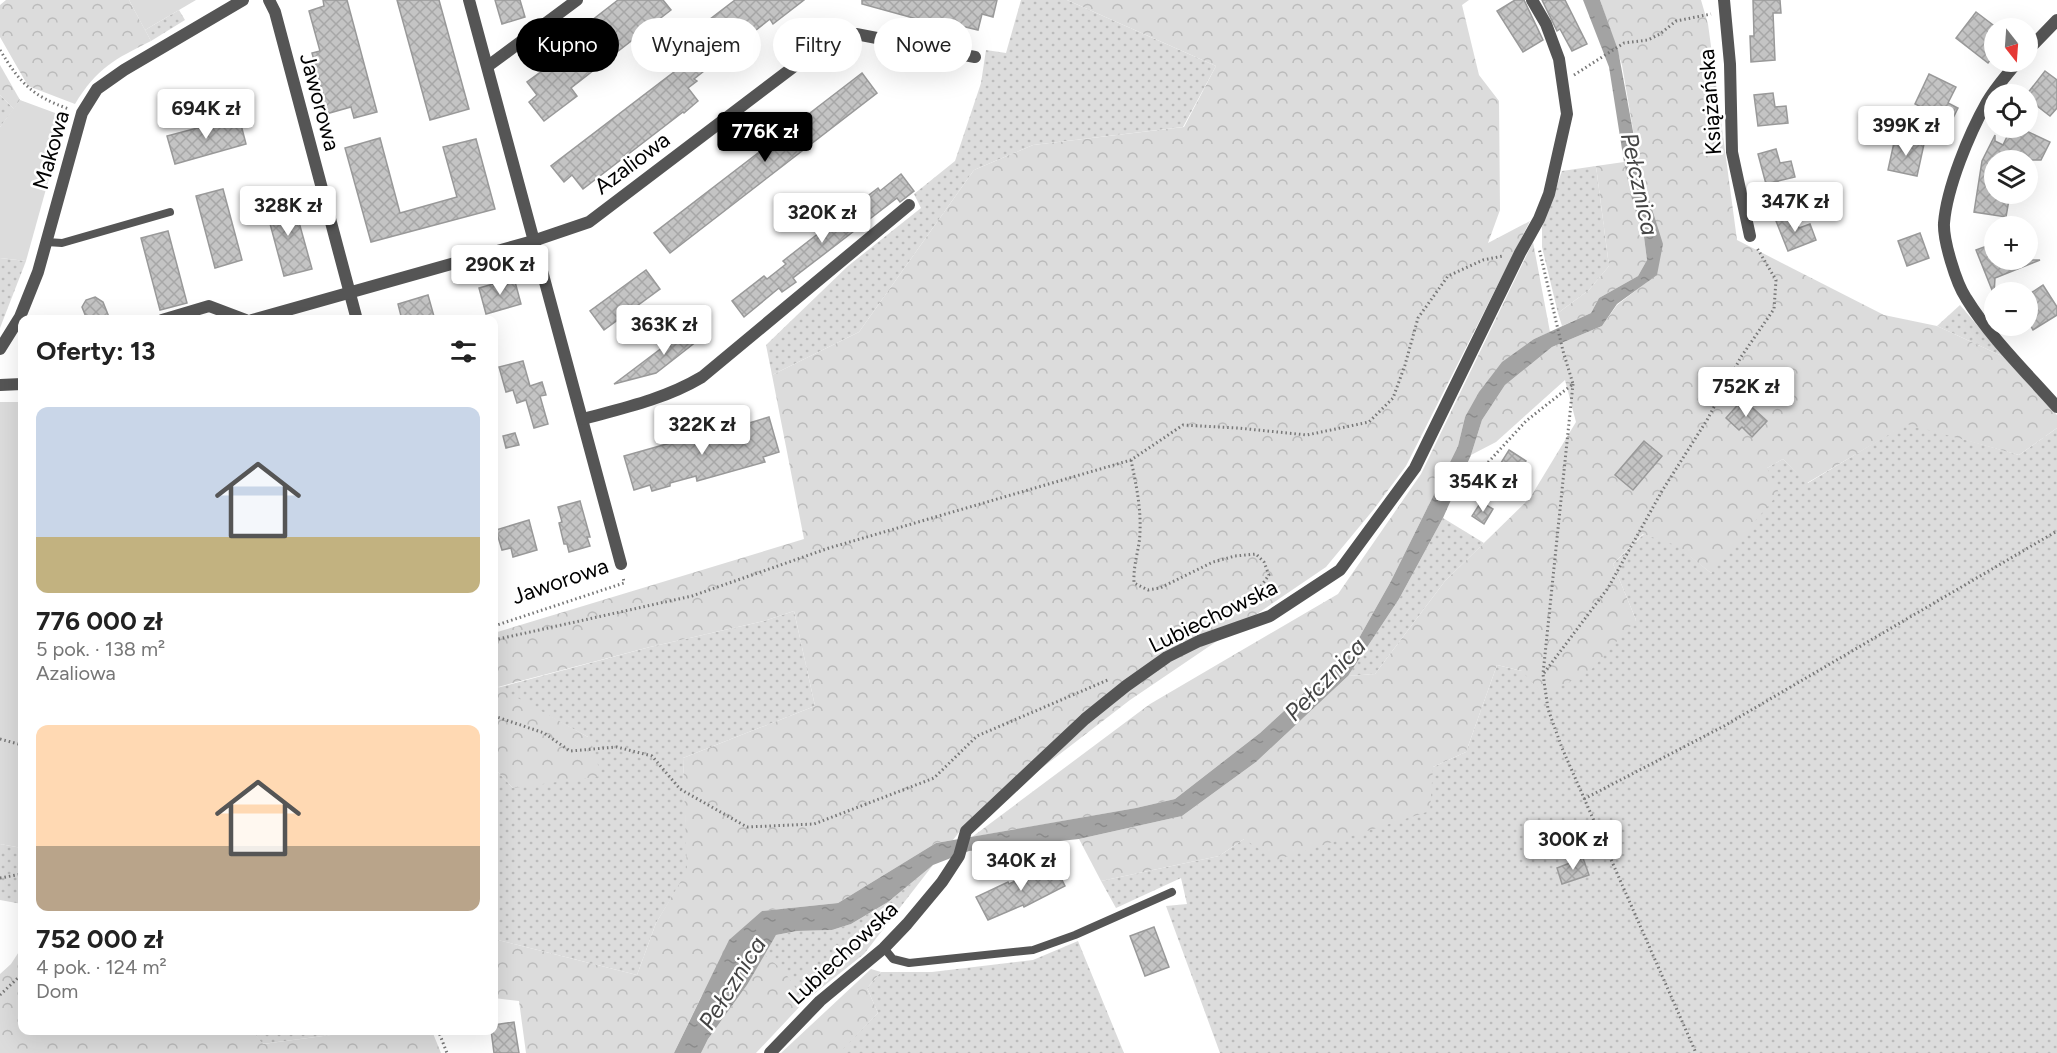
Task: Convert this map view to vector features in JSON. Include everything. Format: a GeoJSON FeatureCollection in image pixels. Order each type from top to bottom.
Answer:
{"type":"FeatureCollection","features":[{"type":"Feature","properties":{"kind":"street","name":"Makowa"},"geometry":{"type":"LineString","coordinates":[[21,315],[38,272],[82,113],[97,89],[124,69],[243,0]]}},
{"type":"Feature","properties":{"kind":"street","name":"Jaworowa"},"geometry":{"type":"LineString","coordinates":[[269,0],[275,12],[356,315]]}},
{"type":"Feature","properties":{"kind":"street"},"geometry":{"type":"LineString","coordinates":[[470,0],[621,564]]}},
{"type":"Feature","properties":{"kind":"street"},"geometry":{"type":"LineString","coordinates":[[488,66],[577,0]]}},
{"type":"Feature","properties":{"kind":"street","name":"Lubiechowska"},"geometry":{"type":"LineString","coordinates":[[770,1053],[820,1001],[884,948],[907,924],[942,882],[959,856],[966,831],[1085,719],[1167,657],[1199,641],[1270,616],[1340,570],[1416,468],[1520,253],[1539,219],[1549,194],[1568,114],[1559,59],[1546,24],[1532,0]]}},
{"type":"Feature","properties":{"kind":"street","name":"Książańska"},"geometry":{"type":"LineString","coordinates":[[1724,6],[1730,64],[1732,152],[1750,236]]}},
{"type":"Feature","properties":{"kind":"street"},"geometry":{"type":"LineString","coordinates":[[2038,40],[2057,20]]}},
{"type":"Feature","properties":{"kind":"street","name":"Azaliowa"},"geometry":{"type":"LineString","coordinates":[[269,315],[533,241],[589,222],[829,40],[856,34],[975,57]]}},
{"type":"Feature","properties":{"kind":"street"},"geometry":{"type":"LineString","coordinates":[[2010,72],[1987,102],[1966,145],[1951,192],[1944,225],[1952,263],[1965,297],[1992,333],[2057,407]]}},
{"type":"Feature","properties":{"kind":"street"},"geometry":{"type":"LineString","coordinates":[[583,419],[655,399],[682,389],[702,377],[909,205]]}},
{"type":"Feature","properties":{"kind":"street"},"geometry":{"type":"LineString","coordinates":[[179,315],[209,306],[233,315]]}},
{"type":"Feature","properties":{"kind":"street","name":"Makowa"},"geometry":{"type":"LineString","coordinates":[[0,349],[18,320]]}},
{"type":"Feature","properties":{"kind":"street"},"geometry":{"type":"LineString","coordinates":[[0,385],[18,384]]}},
{"type":"Feature","properties":{"kind":"lane"},"geometry":{"type":"LineString","coordinates":[[46,242],[62,243],[170,212]]}},
{"type":"Feature","properties":{"kind":"lane"},"geometry":{"type":"LineString","coordinates":[[884,948],[893,959],[909,963],[1033,950],[1075,935],[1172,892]]}},
{"type":"Feature","properties":{"kind":"path"},"geometry":{"type":"LineString","coordinates":[[1592,64],[1624,43],[1648,40],[1676,21],[1724,6]]}},
{"type":"Feature","properties":{"kind":"path"},"geometry":{"type":"LineString","coordinates":[[0,50],[12,70],[30,90],[49,102],[82,113]]}},
{"type":"Feature","properties":{"kind":"path"},"geometry":{"type":"LineString","coordinates":[[1543,674],[1608,588],[1662,491],[1707,420],[1741,357],[1774,309],[1776,280],[1750,236]]}},
{"type":"Feature","properties":{"kind":"path"},"geometry":{"type":"LineString","coordinates":[[1538,243],[1573,384],[1543,674],[1548,709],[1562,748],[1696,1053]]}},
{"type":"Feature","properties":{"kind":"path"},"geometry":{"type":"LineString","coordinates":[[498,639],[692,596],[830,548],[1131,460],[1183,425],[1307,435],[1369,422],[1393,398],[1418,318],[1448,276],[1483,260],[1520,253]]}},
{"type":"Feature","properties":{"kind":"path"},"geometry":{"type":"LineString","coordinates":[[1482,469],[1526,421],[1573,384]]}},
{"type":"Feature","properties":{"kind":"path"},"geometry":{"type":"LineString","coordinates":[[1131,460],[1139,506],[1140,533],[1134,566],[1134,583],[1148,590],[1160,588],[1214,562],[1235,556],[1256,554],[1264,562],[1269,575],[1259,588],[1224,618]]}},
{"type":"Feature","properties":{"kind":"path"},"geometry":{"type":"LineString","coordinates":[[1584,799],[1733,720],[2057,531]]}},
{"type":"Feature","properties":{"kind":"path","name":"Jaworowa"},"geometry":{"type":"LineString","coordinates":[[498,625],[624,583],[621,564]]}},
{"type":"Feature","properties":{"kind":"path"},"geometry":{"type":"LineString","coordinates":[[498,717],[544,733],[570,750],[617,747],[652,756],[680,789],[747,828],[814,824],[934,778],[977,736],[1112,679]]}},
{"type":"Feature","properties":{"kind":"path"},"geometry":{"type":"LineString","coordinates":[[0,739],[18,744]]}},
{"type":"Feature","properties":{"kind":"path"},"geometry":{"type":"LineString","coordinates":[[0,878],[18,874]]}},
{"type":"Feature","properties":{"kind":"path"},"geometry":{"type":"LineString","coordinates":[[0,995],[18,978]]}},
{"type":"Feature","properties":{"kind":"path"},"geometry":{"type":"LineString","coordinates":[[440,1035],[447,1053]]}},
{"type":"Feature","properties":{"kind":"green space"},"geometry":{"type":"Polygon","coordinates":[[[6,0],[129,0],[151,41],[127,53],[99,73],[75,104],[28,86],[0,37],[0,5],[6,0]]]}},
{"type":"Feature","properties":{"kind":"green space"},"geometry":{"type":"Polygon","coordinates":[[[129,0],[196,0],[145,30],[129,0]]]}},
{"type":"Feature","properties":{"kind":"green space"},"geometry":{"type":"Polygon","coordinates":[[[1021,0],[1067,0],[1216,66],[1183,127],[1033,145],[974,170],[859,332],[772,375],[766,345],[848,266],[921,208],[914,194],[955,161],[981,83],[986,50],[1006,53],[1021,0]]]}},
{"type":"Feature","properties":{"kind":"green space"},"geometry":{"type":"Polygon","coordinates":[[[1067,0],[1469,0],[1462,5],[1479,75],[1499,101],[1500,210],[1488,243],[1530,221],[1406,466],[1326,567],[1130,700],[960,831],[953,840],[936,843],[838,903],[762,911],[701,997],[674,1053],[526,1053],[519,1001],[498,998],[498,940],[637,975],[656,923],[687,871],[683,758],[815,706],[794,611],[764,621],[650,647],[498,687],[498,632],[804,539],[772,375],[859,332],[974,170],[1033,145],[1184,127],[1216,66],[1067,0]]]}},
{"type":"Feature","properties":{"kind":"green space"},"geometry":{"type":"Polygon","coordinates":[[[1600,0],[1701,0],[1708,24],[1737,240],[1884,315],[1937,326],[2004,357],[2057,415],[2057,428],[2019,455],[1907,424],[1807,483],[1783,459],[1767,468],[1779,493],[1711,573],[1675,545],[1643,534],[1613,564],[1636,620],[1590,671],[1544,695],[1522,671],[1497,665],[1466,752],[1433,767],[1430,811],[1276,860],[1244,839],[1219,856],[1101,881],[1079,839],[1182,816],[1256,762],[1348,676],[1375,674],[1445,581],[1530,498],[1576,422],[1565,380],[1496,442],[1471,455],[1482,420],[1505,385],[1552,347],[1602,326],[1617,305],[1656,275],[1646,190],[1637,153],[1622,65],[1600,0]]]}},
{"type":"Feature","properties":{"kind":"green space"},"geometry":{"type":"Polygon","coordinates":[[[179,10],[185,20],[151,41],[145,30],[179,10]]]}},
{"type":"Feature","properties":{"kind":"green space"},"geometry":{"type":"Polygon","coordinates":[[[0,65],[20,100],[14,109],[0,95],[0,65]]]}},
{"type":"Feature","properties":{"kind":"green space"},"geometry":{"type":"Polygon","coordinates":[[[0,95],[14,109],[0,127],[0,95]]]}},
{"type":"Feature","properties":{"kind":"green space"},"geometry":{"type":"Polygon","coordinates":[[[20,100],[66,117],[26,261],[0,258],[0,127],[20,100]]]}},
{"type":"Feature","properties":{"kind":"green space"},"geometry":{"type":"Polygon","coordinates":[[[1624,162],[1632,200],[1644,237],[1647,260],[1638,276],[1599,298],[1591,313],[1562,326],[1558,313],[1589,290],[1609,266],[1596,166],[1624,162]]]}},
{"type":"Feature","properties":{"kind":"green space"},"geometry":{"type":"Polygon","coordinates":[[[1596,166],[1609,266],[1589,290],[1558,313],[1542,247],[1542,227],[1562,171],[1596,166]]]}},
{"type":"Feature","properties":{"kind":"green space"},"geometry":{"type":"Polygon","coordinates":[[[1533,242],[1550,332],[1534,339],[1465,417],[1458,446],[1391,581],[1359,638],[1331,668],[1260,733],[1175,799],[972,837],[1150,704],[1338,594],[1421,474],[1533,242]]]}},
{"type":"Feature","properties":{"kind":"green space"},"geometry":{"type":"Polygon","coordinates":[[[0,258],[26,261],[0,328],[0,258]]]}},
{"type":"Feature","properties":{"kind":"green space"},"geometry":{"type":"Polygon","coordinates":[[[1960,305],[2004,357],[1937,326],[1960,305]]]}},
{"type":"Feature","properties":{"kind":"green space"},"geometry":{"type":"Polygon","coordinates":[[[0,402],[18,402],[18,847],[0,844],[0,402]]]}},
{"type":"Feature","properties":{"kind":"green space"},"geometry":{"type":"Polygon","coordinates":[[[1907,423],[2019,455],[2057,428],[2057,1053],[1220,1053],[1166,906],[1187,904],[1181,878],[1116,908],[1101,881],[1219,856],[1244,839],[1433,767],[1466,752],[1497,665],[1522,671],[1636,620],[1613,564],[1644,534],[1675,544],[1711,573],[1767,468],[1783,459],[1808,483],[1907,423]]]}},
{"type":"Feature","properties":{"kind":"green space"},"geometry":{"type":"Polygon","coordinates":[[[1443,518],[1484,543],[1445,581],[1375,674],[1348,676],[1399,599],[1443,518]]]}},
{"type":"Feature","properties":{"kind":"green space"},"geometry":{"type":"Polygon","coordinates":[[[794,611],[815,706],[683,758],[688,871],[656,923],[637,975],[498,940],[498,772],[513,788],[588,737],[498,688],[650,647],[764,621],[794,611]]]}},
{"type":"Feature","properties":{"kind":"green space"},"geometry":{"type":"Polygon","coordinates":[[[498,687],[588,737],[602,776],[513,788],[498,772],[498,687]]]}},
{"type":"Feature","properties":{"kind":"green space"},"geometry":{"type":"Polygon","coordinates":[[[0,844],[18,847],[18,903],[0,900],[0,844]]]}},
{"type":"Feature","properties":{"kind":"green space"},"geometry":{"type":"Polygon","coordinates":[[[933,865],[864,954],[805,1001],[763,954],[776,935],[797,931],[832,930],[851,924],[888,902],[933,865]]]}},
{"type":"Feature","properties":{"kind":"green space"},"geometry":{"type":"Polygon","coordinates":[[[1078,941],[1124,1053],[838,1053],[878,1013],[867,988],[881,972],[932,972],[1033,960],[1078,941]]]}},
{"type":"Feature","properties":{"kind":"green space"},"geometry":{"type":"Polygon","coordinates":[[[18,953],[18,1035],[255,1035],[263,1044],[331,1035],[434,1035],[441,1053],[0,1053],[0,974],[18,953]]]}},
{"type":"Feature","properties":{"kind":"green space"},"geometry":{"type":"Polygon","coordinates":[[[763,954],[783,970],[805,1001],[756,1053],[701,1053],[708,1039],[747,985],[763,954]]]}},
{"type":"Feature","properties":{"kind":"green space"},"geometry":{"type":"Polygon","coordinates":[[[871,969],[881,972],[867,988],[878,1013],[839,1053],[781,1053],[871,969]]]}},
{"type":"Feature","properties":{"kind":"green space"},"geometry":{"type":"Polygon","coordinates":[[[255,1035],[331,1035],[262,1044],[255,1035]]]}},
{"type":"Feature","properties":{"kind":"water","name":"Pełcznica"},"geometry":{"type":"Polygon","coordinates":[[[1583,0],[1600,0],[1618,50],[1637,153],[1663,244],[1657,275],[1617,304],[1602,326],[1552,347],[1505,385],[1482,420],[1471,455],[1443,518],[1399,599],[1348,676],[1256,762],[1182,816],[1079,839],[969,851],[933,865],[888,902],[851,924],[832,930],[797,931],[776,935],[747,985],[708,1039],[701,1053],[674,1053],[729,940],[762,911],[838,903],[936,843],[1175,799],[1260,733],[1331,668],[1359,638],[1391,581],[1458,446],[1465,417],[1479,392],[1502,362],[1534,339],[1591,313],[1599,298],[1638,276],[1647,260],[1644,237],[1632,200],[1624,162],[1609,67],[1583,0]]]}},
{"type":"Feature","properties":{"kind":"building"},"geometry":{"type":"Polygon","coordinates":[[[323,0],[347,0],[377,112],[354,118],[351,107],[326,114],[312,53],[320,51],[309,11],[324,6],[323,0]]]}},
{"type":"Feature","properties":{"kind":"building"},"geometry":{"type":"Polygon","coordinates":[[[397,0],[439,0],[469,109],[430,120],[397,0]]]}},
{"type":"Feature","properties":{"kind":"building"},"geometry":{"type":"Polygon","coordinates":[[[495,0],[520,0],[525,17],[502,24],[495,0]]]}},
{"type":"Feature","properties":{"kind":"building"},"geometry":{"type":"Polygon","coordinates":[[[618,0],[663,0],[671,10],[661,18],[631,18],[631,41],[619,51],[619,18],[595,18],[618,0]]]}},
{"type":"Feature","properties":{"kind":"building"},"geometry":{"type":"Polygon","coordinates":[[[735,0],[804,0],[781,18],[773,18],[773,24],[770,19],[761,26],[761,18],[711,18],[735,0]]]}},
{"type":"Feature","properties":{"kind":"building"},"geometry":{"type":"Polygon","coordinates":[[[862,0],[997,0],[993,17],[982,14],[978,30],[972,29],[972,18],[914,18],[862,4],[862,0]]]}},
{"type":"Feature","properties":{"kind":"building"},"geometry":{"type":"Polygon","coordinates":[[[1515,0],[1524,0],[1543,40],[1523,52],[1497,11],[1515,0]]]}},
{"type":"Feature","properties":{"kind":"building"},"geometry":{"type":"Polygon","coordinates":[[[1542,0],[1565,0],[1587,44],[1572,51],[1560,29],[1557,31],[1542,0]]]}},
{"type":"Feature","properties":{"kind":"building"},"geometry":{"type":"Polygon","coordinates":[[[1753,0],[1780,0],[1781,13],[1773,13],[1775,60],[1751,62],[1750,36],[1754,36],[1753,0]]]}},
{"type":"Feature","properties":{"kind":"building"},"geometry":{"type":"Polygon","coordinates":[[[1976,12],[1984,18],[1984,60],[1956,38],[1976,12]]]}},
{"type":"Feature","properties":{"kind":"building"},"geometry":{"type":"Polygon","coordinates":[[[2045,71],[2057,80],[2057,108],[2050,116],[2038,107],[2038,84],[2035,84],[2045,71]]]}},
{"type":"Feature","properties":{"kind":"building"},"geometry":{"type":"Polygon","coordinates":[[[541,72],[592,72],[571,88],[577,96],[544,121],[529,102],[537,95],[527,82],[541,72]]]}},
{"type":"Feature","properties":{"kind":"building"},"geometry":{"type":"Polygon","coordinates":[[[674,72],[703,72],[694,79],[697,81],[688,88],[698,101],[583,189],[572,175],[564,182],[551,166],[674,72]]]}},
{"type":"Feature","properties":{"kind":"building"},"geometry":{"type":"Polygon","coordinates":[[[862,73],[877,93],[670,253],[654,233],[862,73]]]}},
{"type":"Feature","properties":{"kind":"building"},"geometry":{"type":"Polygon","coordinates":[[[1929,74],[1956,87],[1948,103],[1958,108],[1951,122],[1915,104],[1929,74]]]}},
{"type":"Feature","properties":{"kind":"building"},"geometry":{"type":"Polygon","coordinates":[[[1773,93],[1775,107],[1786,106],[1788,123],[1758,126],[1754,95],[1773,93]]]}},
{"type":"Feature","properties":{"kind":"building"},"geometry":{"type":"Polygon","coordinates":[[[239,117],[246,144],[175,164],[167,136],[239,117]]]}},
{"type":"Feature","properties":{"kind":"building"},"geometry":{"type":"Polygon","coordinates":[[[2038,136],[2050,142],[2041,160],[2038,160],[2038,150],[1988,150],[1994,138],[2003,145],[2006,138],[2038,136]]]}},
{"type":"Feature","properties":{"kind":"building"},"geometry":{"type":"Polygon","coordinates":[[[380,138],[400,213],[457,197],[443,147],[476,139],[495,209],[371,242],[345,148],[380,138]]]}},
{"type":"Feature","properties":{"kind":"building"},"geometry":{"type":"Polygon","coordinates":[[[1895,138],[1924,144],[1917,176],[1888,170],[1895,138]]]}},
{"type":"Feature","properties":{"kind":"building"},"geometry":{"type":"Polygon","coordinates":[[[1776,149],[1780,163],[1791,161],[1795,177],[1766,184],[1758,154],[1776,149]]]}},
{"type":"Feature","properties":{"kind":"building"},"geometry":{"type":"Polygon","coordinates":[[[1984,157],[1984,204],[2008,204],[2006,216],[1974,212],[1984,157]]]}},
{"type":"Feature","properties":{"kind":"building"},"geometry":{"type":"Polygon","coordinates":[[[901,174],[914,191],[900,202],[897,198],[793,278],[796,282],[782,292],[779,288],[744,317],[732,301],[764,276],[767,279],[786,264],[783,261],[878,188],[880,191],[901,174]]]}},
{"type":"Feature","properties":{"kind":"building"},"geometry":{"type":"Polygon","coordinates":[[[223,189],[242,260],[215,268],[196,196],[223,189]]]}},
{"type":"Feature","properties":{"kind":"building"},"geometry":{"type":"Polygon","coordinates":[[[292,197],[312,269],[284,276],[265,205],[292,197]]]}},
{"type":"Feature","properties":{"kind":"building"},"geometry":{"type":"Polygon","coordinates":[[[1794,214],[1799,228],[1810,224],[1816,240],[1788,251],[1776,221],[1794,214]]]}},
{"type":"Feature","properties":{"kind":"building"},"geometry":{"type":"Polygon","coordinates":[[[168,231],[187,303],[160,310],[141,238],[168,231]]]}},
{"type":"Feature","properties":{"kind":"building"},"geometry":{"type":"Polygon","coordinates":[[[1920,233],[1929,258],[1907,266],[1898,241],[1920,233]]]}},
{"type":"Feature","properties":{"kind":"building"},"geometry":{"type":"Polygon","coordinates":[[[1984,247],[1984,270],[1976,250],[1984,247]]]}},
{"type":"Feature","properties":{"kind":"building"},"geometry":{"type":"Polygon","coordinates":[[[646,270],[660,289],[604,330],[590,311],[646,270]]]}},
{"type":"Feature","properties":{"kind":"building"},"geometry":{"type":"Polygon","coordinates":[[[1984,270],[2015,270],[1995,278],[1995,282],[1989,282],[1984,270]]]}},
{"type":"Feature","properties":{"kind":"building"},"geometry":{"type":"Polygon","coordinates":[[[514,278],[521,304],[486,314],[479,288],[514,278]]]}},
{"type":"Feature","properties":{"kind":"building"},"geometry":{"type":"Polygon","coordinates":[[[2043,285],[2057,307],[2057,315],[2038,327],[2038,288],[2043,285]]]}},
{"type":"Feature","properties":{"kind":"building"},"geometry":{"type":"Polygon","coordinates":[[[428,295],[434,315],[401,315],[398,304],[428,295]]]}},
{"type":"Feature","properties":{"kind":"building"},"geometry":{"type":"Polygon","coordinates":[[[95,297],[103,302],[108,315],[85,315],[82,307],[86,300],[95,297]]]}},
{"type":"Feature","properties":{"kind":"building"},"geometry":{"type":"Polygon","coordinates":[[[691,326],[701,338],[656,373],[614,384],[691,326]]]}},
{"type":"Feature","properties":{"kind":"building"},"geometry":{"type":"Polygon","coordinates":[[[523,361],[530,386],[542,382],[546,395],[540,396],[548,424],[534,428],[526,400],[517,403],[513,390],[506,392],[499,367],[523,361]]]}},
{"type":"Feature","properties":{"kind":"building"},"geometry":{"type":"Polygon","coordinates":[[[1743,399],[1767,421],[1752,437],[1742,427],[1739,430],[1726,418],[1743,399]]]}},
{"type":"Feature","properties":{"kind":"building"},"geometry":{"type":"Polygon","coordinates":[[[769,417],[779,452],[763,457],[765,462],[697,481],[696,476],[652,491],[650,485],[634,490],[624,456],[720,429],[722,434],[750,426],[749,423],[769,417]]]}},
{"type":"Feature","properties":{"kind":"building"},"geometry":{"type":"Polygon","coordinates":[[[515,433],[519,445],[506,448],[503,436],[515,433]]]}},
{"type":"Feature","properties":{"kind":"building"},"geometry":{"type":"Polygon","coordinates":[[[1644,441],[1662,456],[1633,490],[1615,475],[1644,441]]]}},
{"type":"Feature","properties":{"kind":"building"},"geometry":{"type":"Polygon","coordinates":[[[1509,450],[1526,461],[1510,485],[1494,474],[1509,450]]]}},
{"type":"Feature","properties":{"kind":"building"},"geometry":{"type":"Polygon","coordinates":[[[580,501],[590,537],[587,537],[590,546],[569,552],[567,544],[564,544],[558,507],[580,501]]]}},
{"type":"Feature","properties":{"kind":"building"},"geometry":{"type":"Polygon","coordinates":[[[1481,502],[1493,509],[1484,524],[1472,516],[1481,502]]]}},
{"type":"Feature","properties":{"kind":"building"},"geometry":{"type":"Polygon","coordinates":[[[529,520],[537,550],[513,557],[511,548],[502,550],[498,529],[529,520]]]}},
{"type":"Feature","properties":{"kind":"building"},"geometry":{"type":"Polygon","coordinates":[[[1583,858],[1589,875],[1562,884],[1557,868],[1583,858]]]}},
{"type":"Feature","properties":{"kind":"building"},"geometry":{"type":"Polygon","coordinates":[[[1053,862],[1065,886],[1024,907],[1023,905],[988,920],[976,897],[1008,882],[1009,884],[1053,862]]]}},
{"type":"Feature","properties":{"kind":"building"},"geometry":{"type":"Polygon","coordinates":[[[1154,927],[1169,967],[1145,976],[1130,936],[1154,927]]]}},
{"type":"Feature","properties":{"kind":"building"},"geometry":{"type":"Polygon","coordinates":[[[514,1022],[519,1053],[494,1053],[492,1035],[498,1035],[498,1024],[514,1022]]]}}]}
